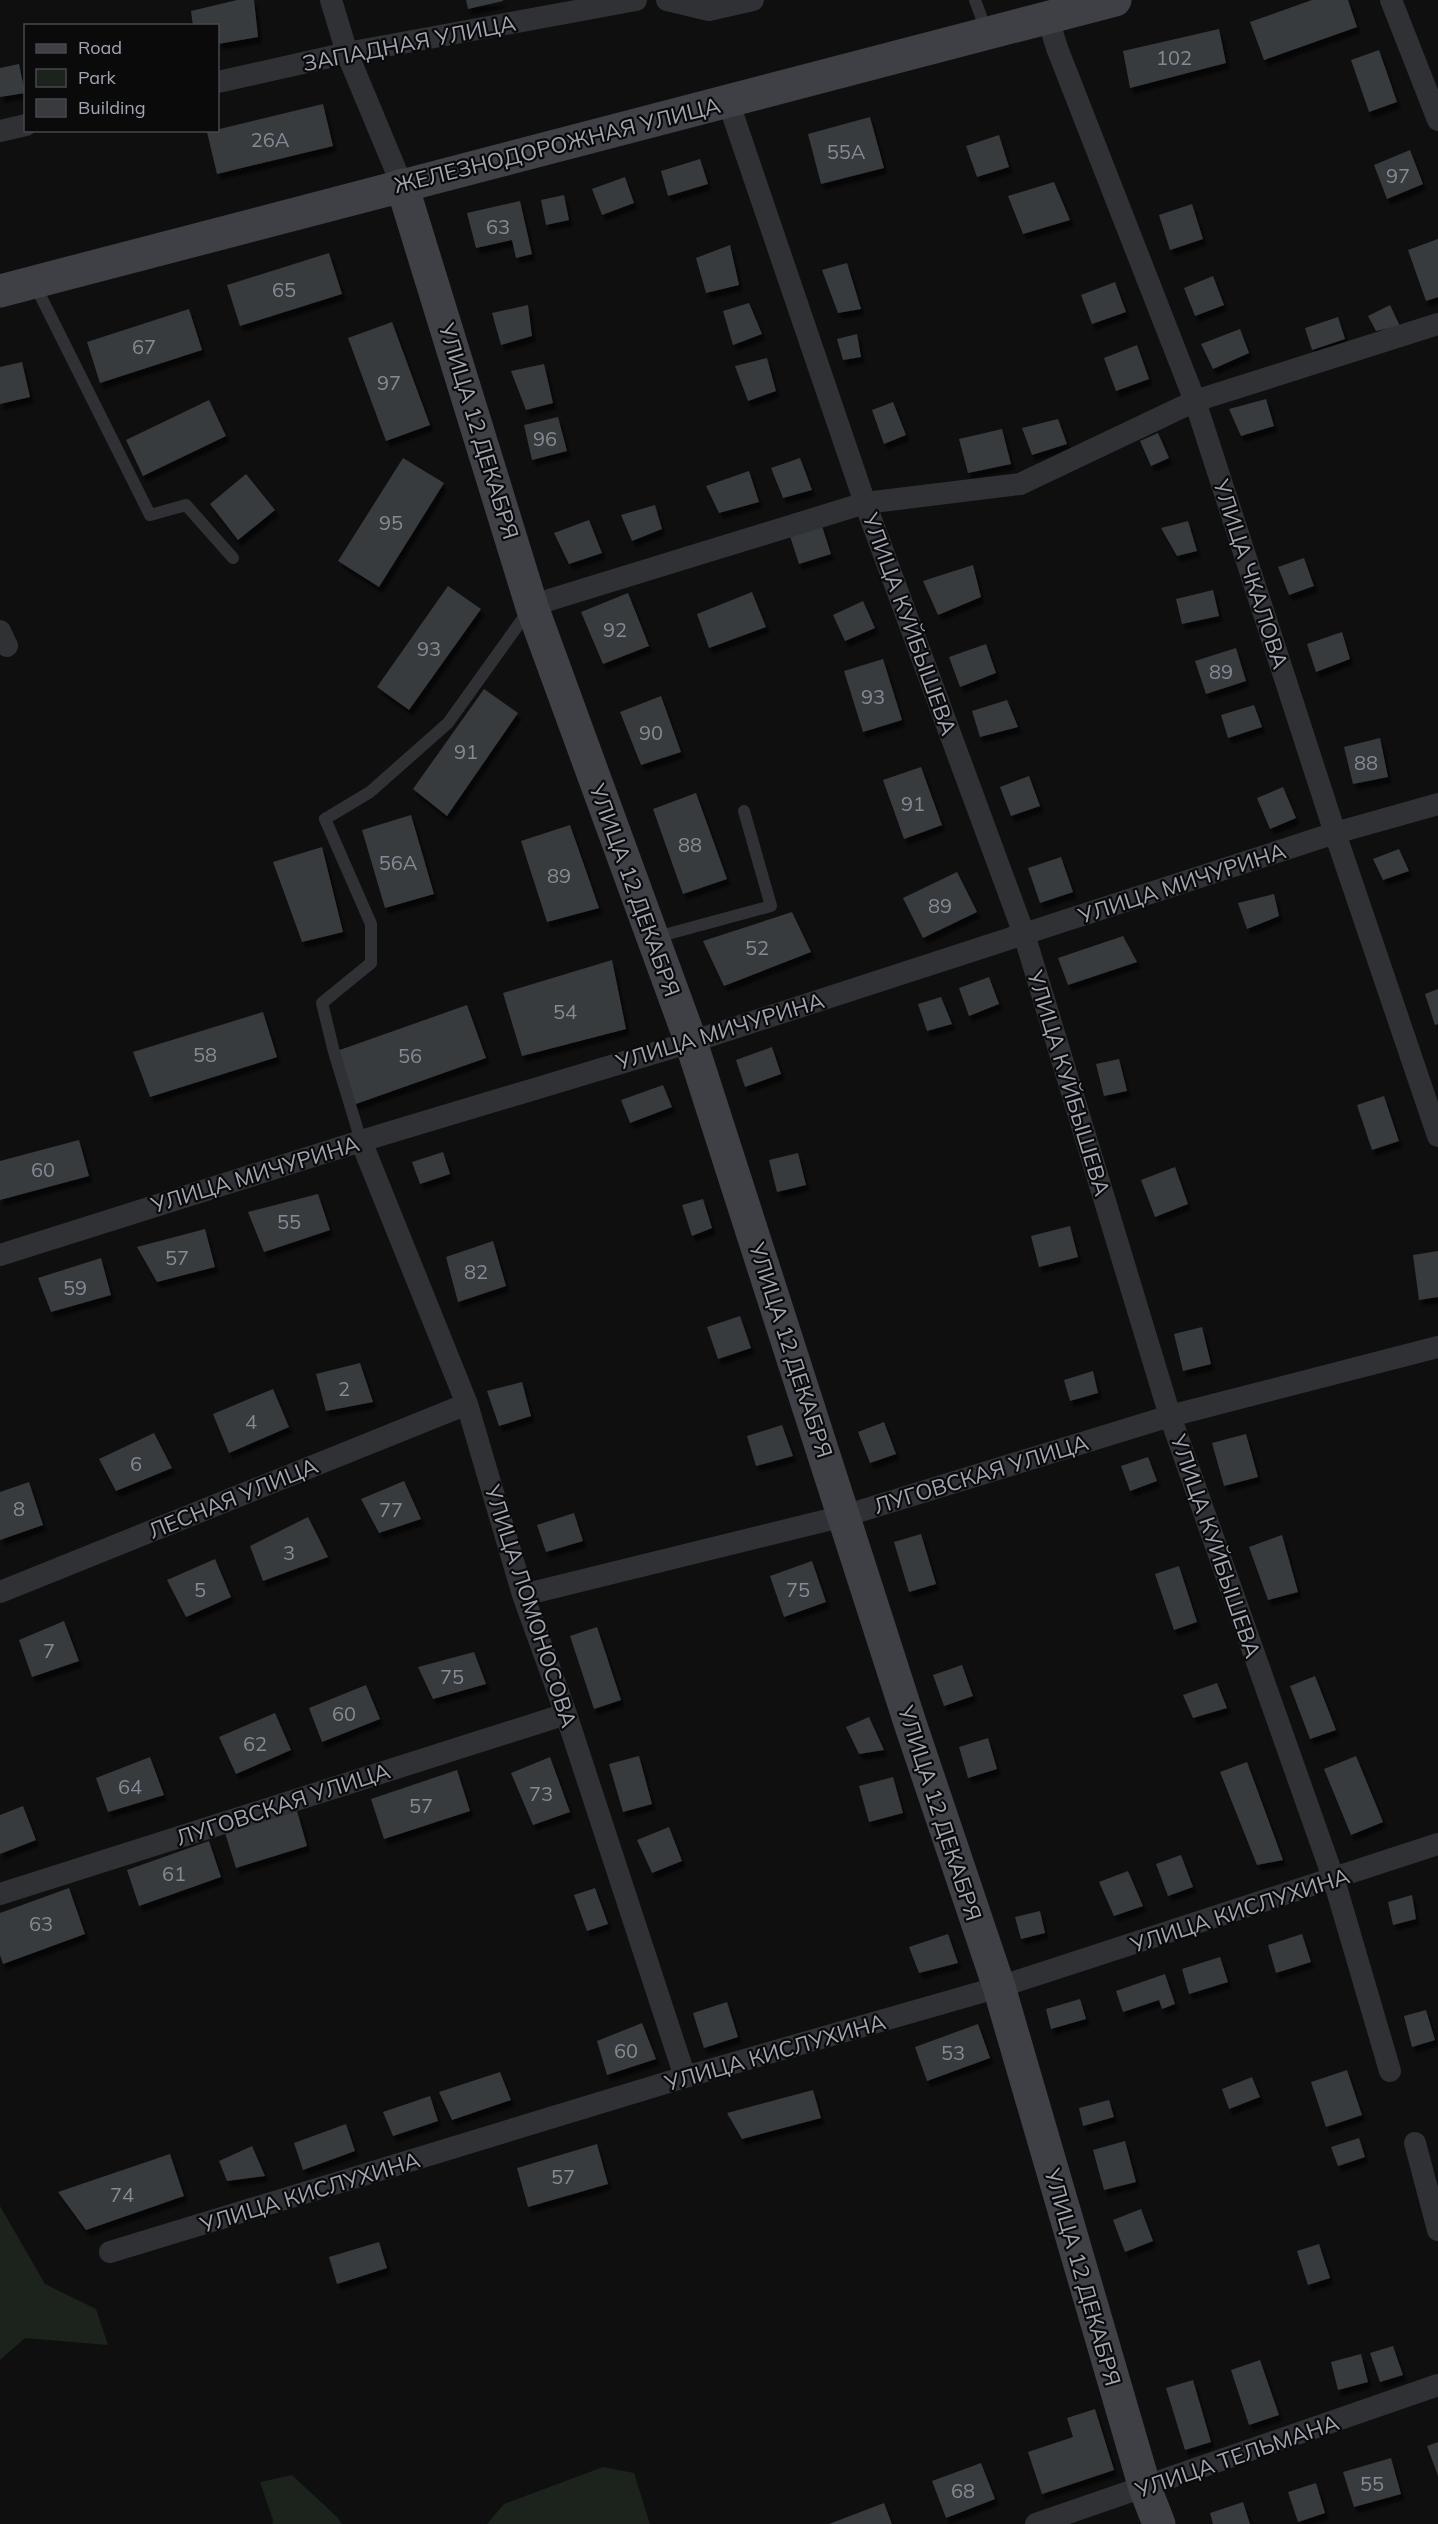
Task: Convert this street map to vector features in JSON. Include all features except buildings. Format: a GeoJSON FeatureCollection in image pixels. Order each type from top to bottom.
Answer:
{"type":"FeatureCollection","features":[{"type":"Feature","properties":{"kind":"street"},"geometry":{"type":"LineString","coordinates":[[331,0],[347,53],[402,185]]}},
{"type":"Feature","properties":{"kind":"street","name":"ЗАПАДНАЯ УЛИЦА"},"geometry":{"type":"LineString","coordinates":[[219,82],[347,53],[636,0]]}},
{"type":"Feature","properties":{"kind":"street"},"geometry":{"type":"LineString","coordinates":[[667,0],[709,10],[753,0]]}},
{"type":"Feature","properties":{"kind":"street","name":"ЖЕЛЕЗНОДОРОЖНАЯ УЛИЦА"},"geometry":{"type":"LineString","coordinates":[[0,291],[1115,0]]}},
{"type":"Feature","properties":{"kind":"street"},"geometry":{"type":"LineString","coordinates":[[1391,0],[1438,120]]}},
{"type":"Feature","properties":{"kind":"street","name":"УЛИЦА ЧКАЛОВА"},"geometry":{"type":"LineString","coordinates":[[1048,19],[1057,48],[1195,401],[1335,833],[1438,1136]]}},
{"type":"Feature","properties":{"kind":"street","name":"УЛИЦА КУЙБЫШЕВА"},"geometry":{"type":"LineString","coordinates":[[728,101],[865,503],[1024,934],[1170,1416],[1334,1880],[1390,2071]]}},
{"type":"Feature","properties":{"kind":"street"},"geometry":{"type":"LineString","coordinates":[[0,131],[24,125]]}},
{"type":"Feature","properties":{"kind":"street","name":"УЛИЦА 12 ДЕКАБРЯ"},"geometry":{"type":"LineString","coordinates":[[402,185],[533,606],[691,1042],[910,1723],[999,1987],[1145,2488],[1159,2524]]}},
{"type":"Feature","properties":{"kind":"street"},"geometry":{"type":"LineString","coordinates":[[533,606],[865,503],[1020,484],[1195,401],[1438,324]]}},
{"type":"Feature","properties":{"kind":"street","name":"УЛИЦА МИЧУРИНА"},"geometry":{"type":"LineString","coordinates":[[0,1255],[362,1141],[691,1042],[1335,833],[1438,804]]}},
{"type":"Feature","properties":{"kind":"street","name":"УЛИЦА ЛОМОНОСОВА"},"geometry":{"type":"LineString","coordinates":[[362,1141],[467,1404],[523,1595],[566,1714],[686,2077]]}},
{"type":"Feature","properties":{"kind":"street","name":"ЛУГОВСКАЯ УЛИЦА"},"geometry":{"type":"LineString","coordinates":[[523,1595],[844,1516],[1170,1416],[1438,1347]]}},
{"type":"Feature","properties":{"kind":"street","name":"ЛЕСНАЯ УЛИЦА"},"geometry":{"type":"LineString","coordinates":[[0,1592],[467,1404]]}},
{"type":"Feature","properties":{"kind":"street","name":"ЛУГОВСКАЯ УЛИЦА"},"geometry":{"type":"LineString","coordinates":[[0,1894],[566,1714]]}},
{"type":"Feature","properties":{"kind":"street","name":"УЛИЦА КИСЛУХИНА"},"geometry":{"type":"LineString","coordinates":[[110,2252],[686,2077],[999,1987],[1334,1880],[1438,1844]]}},
{"type":"Feature","properties":{"kind":"street"},"geometry":{"type":"LineString","coordinates":[[1415,2143],[1438,2230]]}},
{"type":"Feature","properties":{"kind":"street","name":"УЛИЦА ТЕЛЬМАНА"},"geometry":{"type":"LineString","coordinates":[[1036,2524],[1438,2385]]}},
{"type":"Feature","properties":{"kind":"lane"},"geometry":{"type":"LineString","coordinates":[[975,0],[987,33]]}},
{"type":"Feature","properties":{"kind":"lane"},"geometry":{"type":"LineString","coordinates":[[34,283],[150,515],[186,505],[233,558]]}},
{"type":"Feature","properties":{"kind":"lane"},"geometry":{"type":"LineString","coordinates":[[362,1141],[353,1105],[334,1052],[322,1004],[371,963],[370,924],[325,819],[370,792],[448,723],[533,606]]}},
{"type":"Feature","properties":{"kind":"lane"},"geometry":{"type":"LineString","coordinates":[[652,938],[771,906],[744,811]]}},
{"type":"Feature","properties":{"kind":"green space"},"geometry":{"type":"Polygon","coordinates":[[[0,2206],[45,2284],[96,2309],[108,2345],[25,2338],[0,2360],[0,2206]]]}},
{"type":"Feature","properties":{"kind":"green space"},"geometry":{"type":"Polygon","coordinates":[[[603,2467],[634,2473],[650,2524],[487,2524],[504,2504],[603,2467]]]}},
{"type":"Feature","properties":{"kind":"green space"},"geometry":{"type":"Polygon","coordinates":[[[292,2475],[342,2524],[272,2524],[273,2520],[260,2482],[292,2475]]]}}]}
